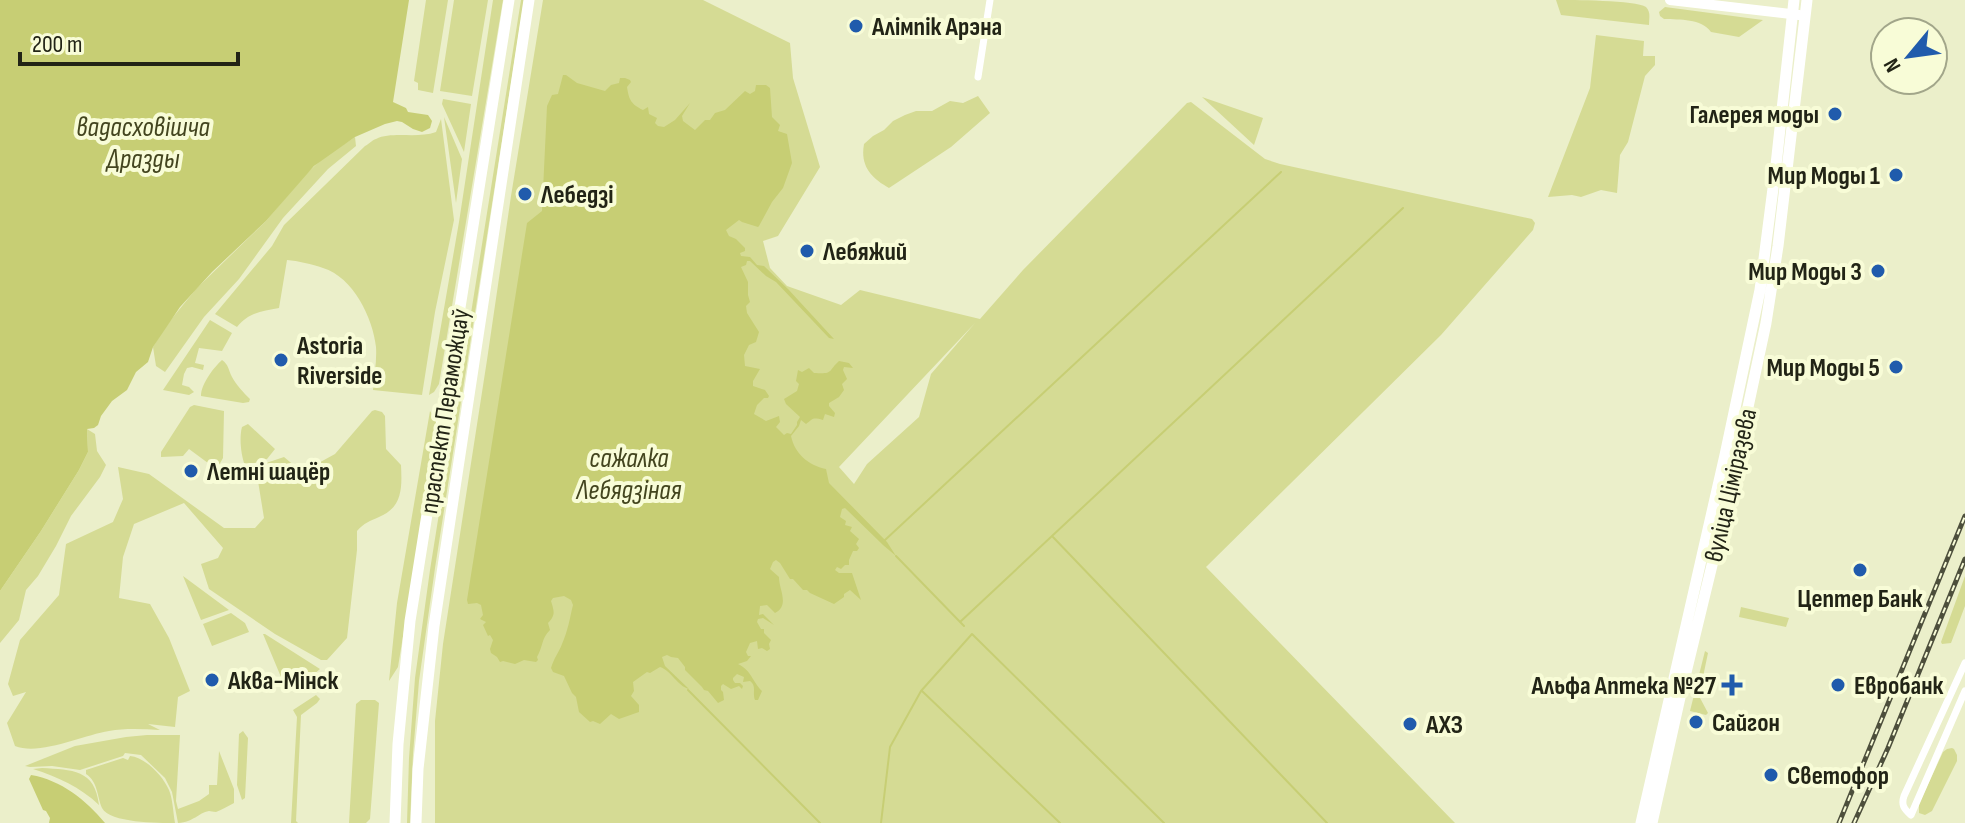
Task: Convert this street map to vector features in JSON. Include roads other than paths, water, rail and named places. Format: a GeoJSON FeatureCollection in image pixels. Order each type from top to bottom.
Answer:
{"type":"FeatureCollection","features":[{"type":"Feature","properties":{"kind":"main road","name":"праспект Пераможцаў"},"geometry":{"type":"LineString","coordinates":[[395,823],[398,744],[410,621],[509,0]]}},
{"type":"Feature","properties":{"kind":"main road","name":"праспект Пераможцаў"},"geometry":{"type":"LineString","coordinates":[[416,823],[418,769],[429,665],[529,0]]}},
{"type":"Feature","properties":{"kind":"main road"},"geometry":{"type":"LineString","coordinates":[[1670,0],[1798,15]]}},
{"type":"Feature","properties":{"kind":"main road","name":"вуліца Ціміразева"},"geometry":{"type":"LineString","coordinates":[[1652,823],[1766,323],[1778,246],[1798,15],[1794,0]]}},
{"type":"Feature","properties":{"kind":"main road","name":"вуліца Ціміразева"},"geometry":{"type":"LineString","coordinates":[[1641,823],[1760,290],[1798,15],[1806,0]]}},
{"type":"Feature","properties":{"kind":"street"},"geometry":{"type":"LineString","coordinates":[[978,77],[990,0]]}},
{"type":"Feature","properties":{"kind":"street"},"geometry":{"type":"LineString","coordinates":[[1965,663],[1904,796],[1902,804],[1911,815],[1965,691]]}},
{"type":"Feature","properties":{"kind":"water","name":"вадасховішча Дразды"},"geometry":{"type":"Polygon","coordinates":[[[0,0],[409,0],[393,102],[408,112],[428,115],[432,121],[430,128],[422,132],[397,121],[355,137],[314,166],[266,221],[212,272],[180,307],[153,347],[148,362],[136,372],[127,390],[112,401],[98,425],[87,429],[88,452],[79,470],[0,591],[0,0]]]}},
{"type":"Feature","properties":{"kind":"water","name":"сажалка Лебядзіная"},"geometry":{"type":"Polygon","coordinates":[[[563,75],[577,83],[605,91],[619,83],[620,78],[630,80],[627,87],[631,101],[643,110],[648,107],[649,114],[657,118],[655,123],[658,126],[664,127],[675,120],[690,103],[682,116],[683,121],[695,130],[715,113],[725,110],[745,91],[750,94],[755,91],[756,85],[766,85],[770,88],[772,117],[780,125],[778,131],[787,134],[792,163],[783,188],[759,226],[739,220],[726,230],[745,248],[741,256],[750,257],[757,265],[764,266],[834,339],[829,338],[776,282],[747,261],[741,267],[748,282],[750,302],[746,306],[747,313],[759,332],[756,342],[749,345],[744,355],[745,366],[760,369],[753,386],[765,390],[769,396],[757,405],[754,414],[766,421],[779,416],[780,422],[776,427],[784,435],[791,434],[800,417],[784,399],[797,391],[798,370],[802,372],[809,368],[814,373],[825,373],[830,372],[839,361],[849,363],[853,368],[844,367],[847,379],[842,384],[844,390],[829,403],[834,417],[825,414],[823,420],[813,419],[806,424],[801,420],[791,436],[799,453],[808,462],[826,469],[829,483],[887,542],[896,556],[845,508],[840,517],[846,521],[845,525],[852,527],[850,531],[859,539],[856,544],[859,548],[853,551],[849,565],[835,570],[852,573],[861,600],[850,590],[834,604],[803,590],[790,579],[780,563],[776,560],[773,562],[770,569],[779,577],[782,606],[775,613],[767,605],[760,606],[759,615],[763,614],[774,625],[763,618],[757,622],[771,640],[770,649],[758,649],[757,641],[750,643],[746,652],[751,656],[738,664],[762,691],[758,700],[755,700],[752,683],[743,682],[744,677],[737,674],[733,680],[743,686],[742,689],[739,686],[731,689],[723,684],[724,700],[718,703],[685,670],[678,658],[667,655],[662,657],[665,666],[689,689],[660,667],[633,682],[631,696],[639,705],[639,712],[619,719],[611,714],[600,724],[590,722],[579,712],[576,697],[564,676],[551,668],[567,629],[573,605],[571,600],[564,596],[553,598],[553,615],[548,623],[550,630],[538,660],[515,664],[500,662],[491,653],[493,640],[483,625],[486,622],[480,619],[483,615],[481,605],[468,604],[527,223],[542,211],[547,106],[552,95],[558,94],[563,75]]]}},
{"type":"Feature","properties":{"kind":"water"},"geometry":{"type":"Polygon","coordinates":[[[31,775],[53,781],[72,792],[105,823],[49,823],[50,818],[29,779],[31,775]]]}},
{"type":"Feature","properties":{"kind":"waterway"},"geometry":{"type":"LineString","coordinates":[[885,540],[1281,172]]}},
{"type":"Feature","properties":{"kind":"waterway"},"geometry":{"type":"LineString","coordinates":[[960,622],[1403,208]]}},
{"type":"Feature","properties":{"kind":"waterway"},"geometry":{"type":"LineString","coordinates":[[1052,536],[1327,823]]}},
{"type":"Feature","properties":{"kind":"waterway"},"geometry":{"type":"LineString","coordinates":[[896,556],[964,626]]}},
{"type":"Feature","properties":{"kind":"waterway"},"geometry":{"type":"LineString","coordinates":[[881,823],[890,747],[921,691],[972,634],[1164,823]]}},
{"type":"Feature","properties":{"kind":"waterway"},"geometry":{"type":"LineString","coordinates":[[688,690],[820,823]]}},
{"type":"Feature","properties":{"kind":"waterway"},"geometry":{"type":"LineString","coordinates":[[922,691],[1060,823]]}},
{"type":"Feature","properties":{"kind":"railway"},"geometry":{"type":"LineString","coordinates":[[1839,823],[1965,516]]}},
{"type":"Feature","properties":{"kind":"railway"},"geometry":{"type":"LineString","coordinates":[[1854,823],[1965,559]]}},
{"type":"Feature","properties":{"kind":"place","name":"Алімпік Арэна"},"geometry":{"type":"Point","coordinates":[856,26]}},
{"type":"Feature","properties":{"kind":"place","name":"Галерея моды"},"geometry":{"type":"Point","coordinates":[1835,114]}},
{"type":"Feature","properties":{"kind":"place","name":"Мир Моды 1"},"geometry":{"type":"Point","coordinates":[1896,175]}},
{"type":"Feature","properties":{"kind":"place","name":"Лебедзі"},"geometry":{"type":"Point","coordinates":[525,194]}},
{"type":"Feature","properties":{"kind":"place","name":"Лебяжий"},"geometry":{"type":"Point","coordinates":[807,251]}},
{"type":"Feature","properties":{"kind":"place","name":"Мир Моды 3"},"geometry":{"type":"Point","coordinates":[1878,271]}},
{"type":"Feature","properties":{"kind":"place","name":"Astoria Riverside"},"geometry":{"type":"Point","coordinates":[281,360]}},
{"type":"Feature","properties":{"kind":"place","name":"Мир Моды 5"},"geometry":{"type":"Point","coordinates":[1896,367]}},
{"type":"Feature","properties":{"kind":"place","name":"Летні шацёр"},"geometry":{"type":"Point","coordinates":[191,471]}},
{"type":"Feature","properties":{"kind":"place","name":"Цептер Банк"},"geometry":{"type":"Point","coordinates":[1860,570]}},
{"type":"Feature","properties":{"kind":"place","name":"Аква-Мінск"},"geometry":{"type":"Point","coordinates":[212,680]}},
{"type":"Feature","properties":{"kind":"place","name":"Альфа Аптека №27"},"geometry":{"type":"Point","coordinates":[1732,685]}},
{"type":"Feature","properties":{"kind":"place","name":"Евробанк"},"geometry":{"type":"Point","coordinates":[1838,685]}},
{"type":"Feature","properties":{"kind":"place","name":"Сайгон"},"geometry":{"type":"Point","coordinates":[1696,722]}},
{"type":"Feature","properties":{"kind":"place","name":"АХЗ"},"geometry":{"type":"Point","coordinates":[1410,724]}},
{"type":"Feature","properties":{"kind":"place","name":"Светофор"},"geometry":{"type":"Point","coordinates":[1771,775]}}]}
